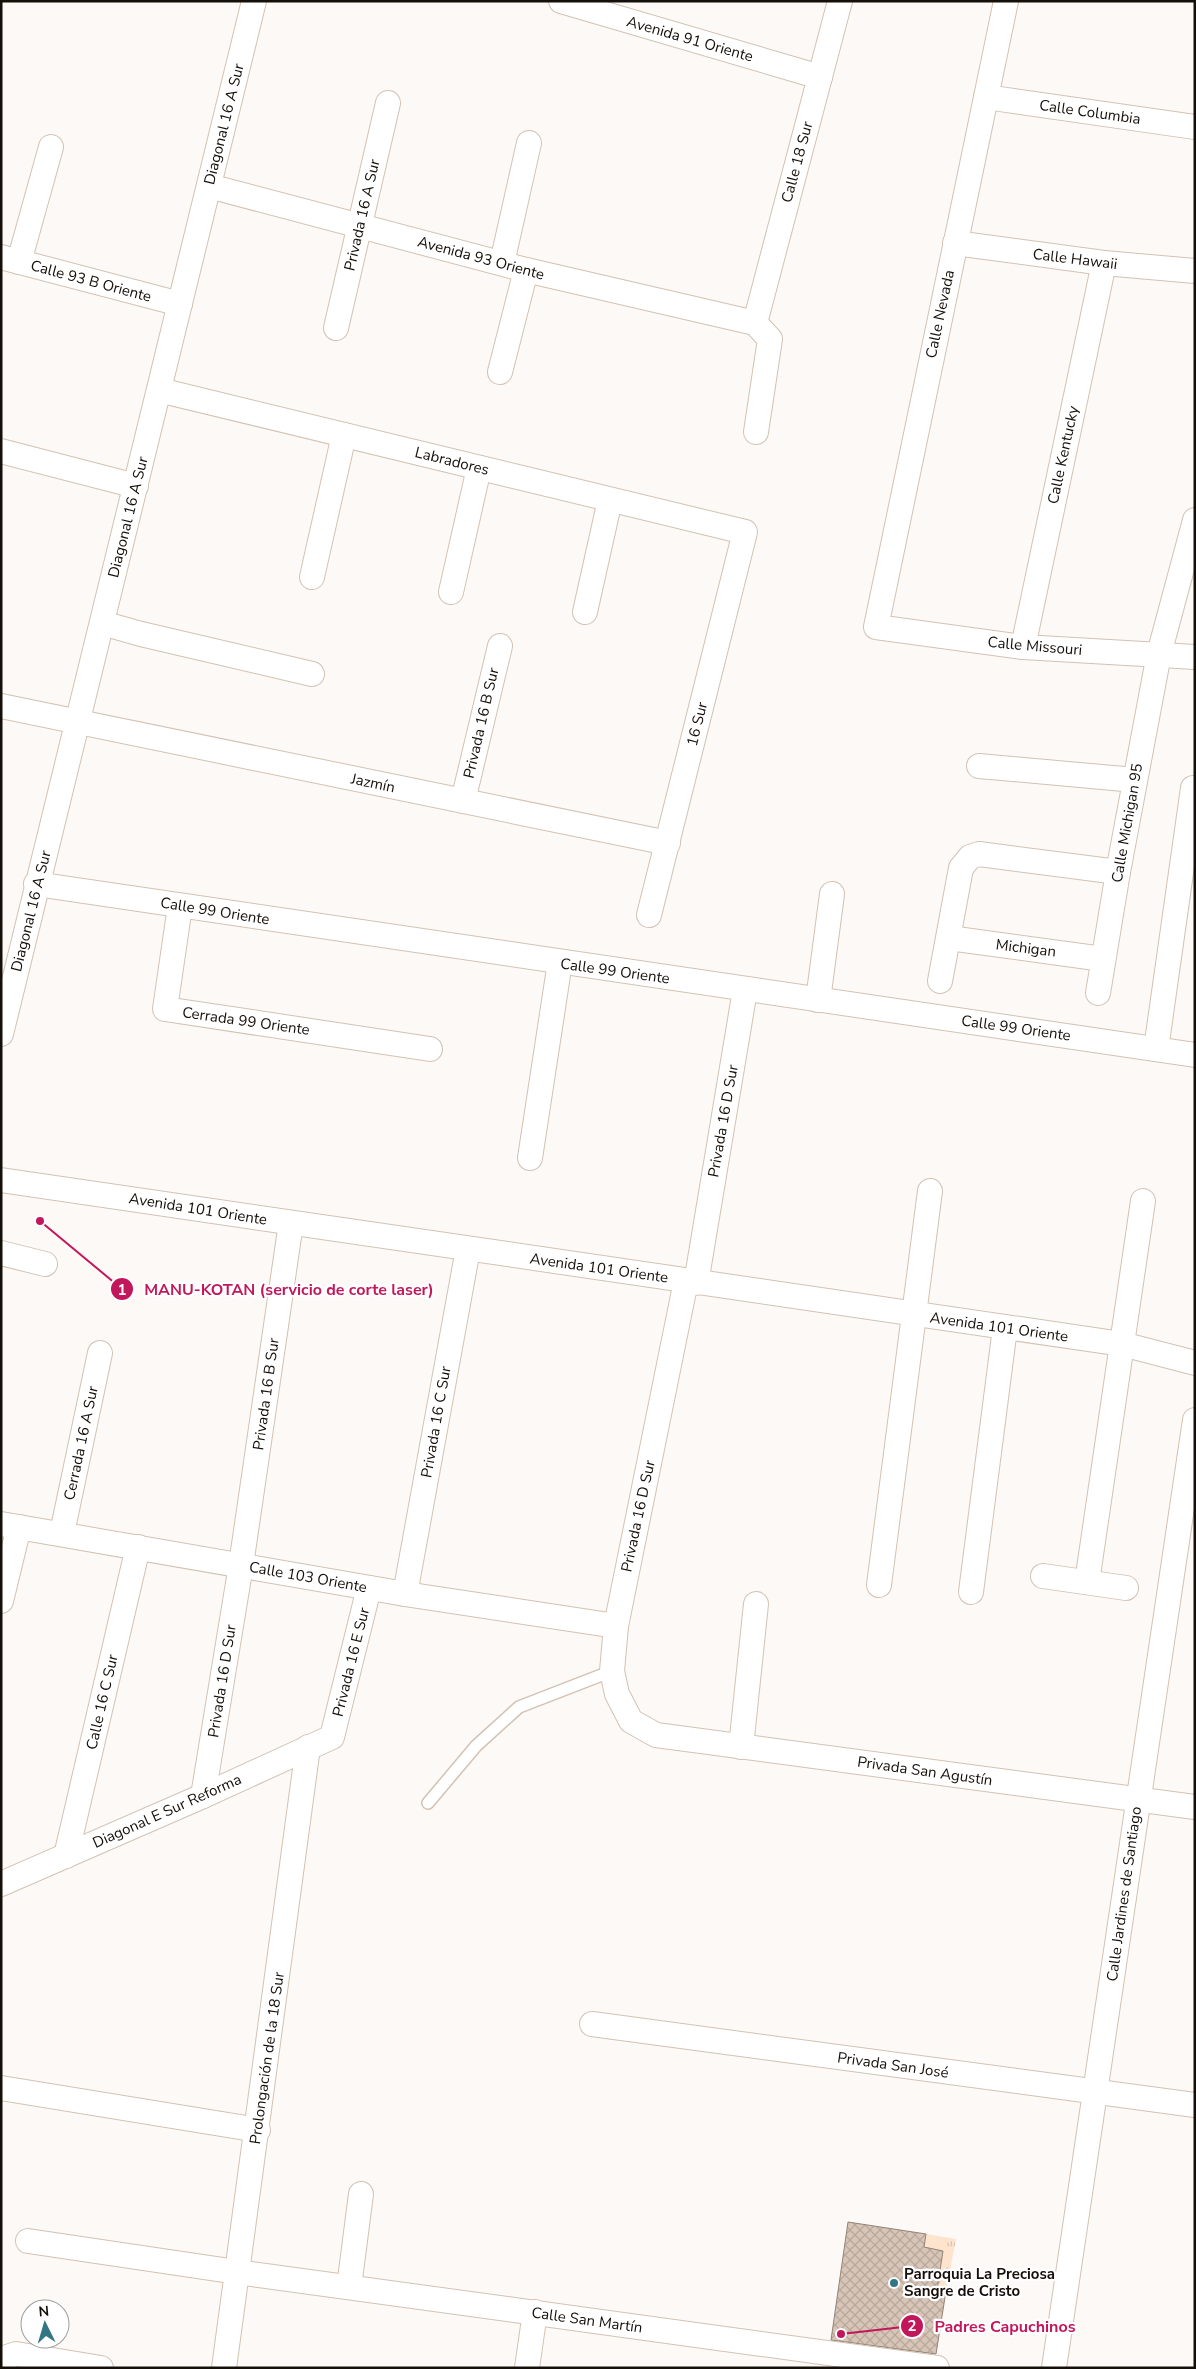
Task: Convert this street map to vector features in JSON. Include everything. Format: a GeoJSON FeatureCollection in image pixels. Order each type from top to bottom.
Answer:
{"type":"FeatureCollection","features":[{"type":"Feature","properties":{"kind":"street","name":"Diagonal 16 A Sur"},"geometry":{"type":"LineString","coordinates":[[1,1034],[36,884],[78,722],[254,1]]}},
{"type":"Feature","properties":{"kind":"street","name":"Avenida 91 Oriente"},"geometry":{"type":"LineString","coordinates":[[561,1],[820,78]]}},
{"type":"Feature","properties":{"kind":"street","name":"Calle 18 Sur"},"geometry":{"type":"LineString","coordinates":[[755,323],[840,1]]}},
{"type":"Feature","properties":{"kind":"street","name":"Calle Nevada"},"geometry":{"type":"LineString","coordinates":[[876,627],[1006,1]]}},
{"type":"Feature","properties":{"kind":"street","name":"Calle Columbia"},"geometry":{"type":"LineString","coordinates":[[986,97],[1195,127]]}},
{"type":"Feature","properties":{"kind":"street","name":"Privada 16 A Sur"},"geometry":{"type":"LineString","coordinates":[[336,328],[388,103]]}},
{"type":"Feature","properties":{"kind":"street"},"geometry":{"type":"LineString","coordinates":[[502,264],[528,143]]}},
{"type":"Feature","properties":{"kind":"street"},"geometry":{"type":"LineString","coordinates":[[10,260],[51,147]]}},
{"type":"Feature","properties":{"kind":"street","name":"Avenida 93 Oriente"},"geometry":{"type":"LineString","coordinates":[[209,186],[502,264],[755,323]]}},
{"type":"Feature","properties":{"kind":"street","name":"Calle Hawaii"},"geometry":{"type":"LineString","coordinates":[[955,242],[1104,263],[1195,271]]}},
{"type":"Feature","properties":{"kind":"street","name":"Calle 93 B Oriente"},"geometry":{"type":"LineString","coordinates":[[10,260],[180,304]]}},
{"type":"Feature","properties":{"kind":"street","name":"Calle Kentucky"},"geometry":{"type":"LineString","coordinates":[[1023,648],[1104,263]]}},
{"type":"Feature","properties":{"kind":"street"},"geometry":{"type":"LineString","coordinates":[[500,372],[526,270]]}},
{"type":"Feature","properties":{"kind":"street"},"geometry":{"type":"LineString","coordinates":[[755,323],[770,339],[756,432]]}},
{"type":"Feature","properties":{"kind":"street","name":"Labradores"},"geometry":{"type":"LineString","coordinates":[[159,390],[745,532]]}},
{"type":"Feature","properties":{"kind":"street"},"geometry":{"type":"LineString","coordinates":[[312,577],[344,435]]}},
{"type":"Feature","properties":{"kind":"street"},"geometry":{"type":"LineString","coordinates":[[1,451],[136,486]]}},
{"type":"Feature","properties":{"kind":"street"},"geometry":{"type":"LineString","coordinates":[[451,592],[478,468]]}},
{"type":"Feature","properties":{"kind":"street"},"geometry":{"type":"LineString","coordinates":[[585,612],[610,500]]}},
{"type":"Feature","properties":{"kind":"street","name":"Calle Michigan 95"},"geometry":{"type":"LineString","coordinates":[[1098,993],[1158,654],[1195,522]]}},
{"type":"Feature","properties":{"kind":"street","name":"16 Sur"},"geometry":{"type":"LineString","coordinates":[[649,915],[745,532]]}},
{"type":"Feature","properties":{"kind":"street"},"geometry":{"type":"LineString","coordinates":[[102,623],[312,674]]}},
{"type":"Feature","properties":{"kind":"street","name":"Calle Missouri"},"geometry":{"type":"LineString","coordinates":[[876,627],[1023,648],[1195,657]]}},
{"type":"Feature","properties":{"kind":"street","name":"Privada 16 B Sur"},"geometry":{"type":"LineString","coordinates":[[463,801],[500,646]]}},
{"type":"Feature","properties":{"kind":"street","name":"Jazmín"},"geometry":{"type":"LineString","coordinates":[[1,706],[668,843]]}},
{"type":"Feature","properties":{"kind":"street"},"geometry":{"type":"LineString","coordinates":[[979,766],[1135,780]]}},
{"type":"Feature","properties":{"kind":"street"},"geometry":{"type":"LineString","coordinates":[[1156,1049],[1193,788]]}},
{"type":"Feature","properties":{"kind":"street"},"geometry":{"type":"LineString","coordinates":[[940,981],[961,868],[970,857],[980,854],[1118,872]]}},
{"type":"Feature","properties":{"kind":"street","name":"Calle 99 Oriente"},"geometry":{"type":"LineString","coordinates":[[36,884],[1195,1055]]}},
{"type":"Feature","properties":{"kind":"street"},"geometry":{"type":"LineString","coordinates":[[818,1000],[832,894]]}},
{"type":"Feature","properties":{"kind":"street","name":"Cerrada 99 Oriente"},"geometry":{"type":"LineString","coordinates":[[180,906],[165,1009],[430,1048]]}},
{"type":"Feature","properties":{"kind":"street","name":"Michigan"},"geometry":{"type":"LineString","coordinates":[[949,938],[1103,959]]}},
{"type":"Feature","properties":{"kind":"street"},"geometry":{"type":"LineString","coordinates":[[530,1158],[560,962]]}},
{"type":"Feature","properties":{"kind":"street","name":"Privada 16 D Sur"},"geometry":{"type":"LineString","coordinates":[[656,1736],[631,1721],[617,1694],[612,1671],[616,1626],[691,1282],[745,990]]}},
{"type":"Feature","properties":{"kind":"street","name":"Avenida 101 Oriente"},"geometry":{"type":"LineString","coordinates":[[1,1180],[1122,1344],[1195,1363]]}},
{"type":"Feature","properties":{"kind":"street"},"geometry":{"type":"LineString","coordinates":[[879,1585],[930,1191]]}},
{"type":"Feature","properties":{"kind":"street"},"geometry":{"type":"LineString","coordinates":[[1087,1582],[1143,1201]]}},
{"type":"Feature","properties":{"kind":"street","name":"Privada 16 B Sur"},"geometry":{"type":"LineString","coordinates":[[241,1565],[291,1223]]}},
{"type":"Feature","properties":{"kind":"street","name":"Privada 16 C Sur"},"geometry":{"type":"LineString","coordinates":[[405,1594],[468,1249]]}},
{"type":"Feature","properties":{"kind":"street"},"geometry":{"type":"LineString","coordinates":[[1,1253],[44,1264]]}},
{"type":"Feature","properties":{"kind":"street"},"geometry":{"type":"LineString","coordinates":[[971,1592],[1005,1328]]}},
{"type":"Feature","properties":{"kind":"street","name":"Cerrada 16 A Sur"},"geometry":{"type":"LineString","coordinates":[[62,1533],[100,1353]]}},
{"type":"Feature","properties":{"kind":"street","name":"Calle Jardines de Santiago"},"geometry":{"type":"LineString","coordinates":[[1054,2368],[1137,1799],[1195,1420]]}},
{"type":"Feature","properties":{"kind":"street"},"geometry":{"type":"LineString","coordinates":[[1,1601],[10,1526]]}},
{"type":"Feature","properties":{"kind":"street","name":"Calle 103 Oriente"},"geometry":{"type":"LineString","coordinates":[[10,1526],[62,1533],[405,1594],[616,1626]]}},
{"type":"Feature","properties":{"kind":"street","name":"Calle 16 C Sur"},"geometry":{"type":"LineString","coordinates":[[66,1856],[138,1547]]}},
{"type":"Feature","properties":{"kind":"street","name":"Privada 16 D Sur"},"geometry":{"type":"LineString","coordinates":[[203,1796],[241,1565]]}},
{"type":"Feature","properties":{"kind":"street"},"geometry":{"type":"LineString","coordinates":[[1043,1576],[1126,1588]]}},
{"type":"Feature","properties":{"kind":"street","name":"Privada 16 E Sur"},"geometry":{"type":"LineString","coordinates":[[332,1737],[369,1588]]}},
{"type":"Feature","properties":{"kind":"street"},"geometry":{"type":"LineString","coordinates":[[741,1747],[756,1604]]}},
{"type":"Feature","properties":{"kind":"street","name":"Privada San Agustín"},"geometry":{"type":"LineString","coordinates":[[656,1736],[1195,1807]]}},
{"type":"Feature","properties":{"kind":"street","name":"Diagonal E Sur Reforma"},"geometry":{"type":"LineString","coordinates":[[1,1884],[203,1796],[332,1737]]}},
{"type":"Feature","properties":{"kind":"street","name":"Prolongación de la 18 Sur"},"geometry":{"type":"LineString","coordinates":[[224,2368],[258,2130],[308,1747]]}},
{"type":"Feature","properties":{"kind":"street","name":"Privada San José"},"geometry":{"type":"LineString","coordinates":[[592,2024],[1195,2105]]}},
{"type":"Feature","properties":{"kind":"street"},"geometry":{"type":"LineString","coordinates":[[1,2088],[258,2130]]}},
{"type":"Feature","properties":{"kind":"street"},"geometry":{"type":"LineString","coordinates":[[349,2287],[361,2194]]}},
{"type":"Feature","properties":{"kind":"street","name":"Calle San Martín"},"geometry":{"type":"LineString","coordinates":[[28,2241],[237,2272],[937,2368]]}},
{"type":"Feature","properties":{"kind":"street"},"geometry":{"type":"LineString","coordinates":[[527,2368],[535,2312]]}},
{"type":"Feature","properties":{"kind":"street"},"geometry":{"type":"LineString","coordinates":[[1,2359],[16,2354],[101,2368]]}},
{"type":"Feature","properties":{"kind":"lane"},"geometry":{"type":"LineString","coordinates":[[428,1803],[476,1746],[519,1707],[612,1671]]}},
{"type":"Feature","properties":{"kind":"green space"},"geometry":{"type":"Polygon","coordinates":[[[926,2234],[956,2239],[946,2291],[927,2288],[915,2362],[895,2359],[899,2337],[910,2339],[921,2274],[939,2277],[943,2251],[924,2247],[926,2234]]]}},
{"type":"Feature","properties":{"kind":"building"},"geometry":{"type":"Polygon","coordinates":[[[848,2222],[926,2234],[924,2247],[943,2251],[937,2290],[946,2291],[936,2354],[831,2340],[848,2222]]]}},
{"type":"Feature","properties":{"kind":"place","name":"MANU-KOTAN (servicio de corte laser)"},"geometry":{"type":"Point","coordinates":[40,1221]}},
{"type":"Feature","properties":{"kind":"place","name":"Parroquia La Preciosa Sangre de Cristo"},"geometry":{"type":"Point","coordinates":[894,2283]}},
{"type":"Feature","properties":{"kind":"place","name":"Padres Capuchinos"},"geometry":{"type":"Point","coordinates":[841,2334]}}]}
